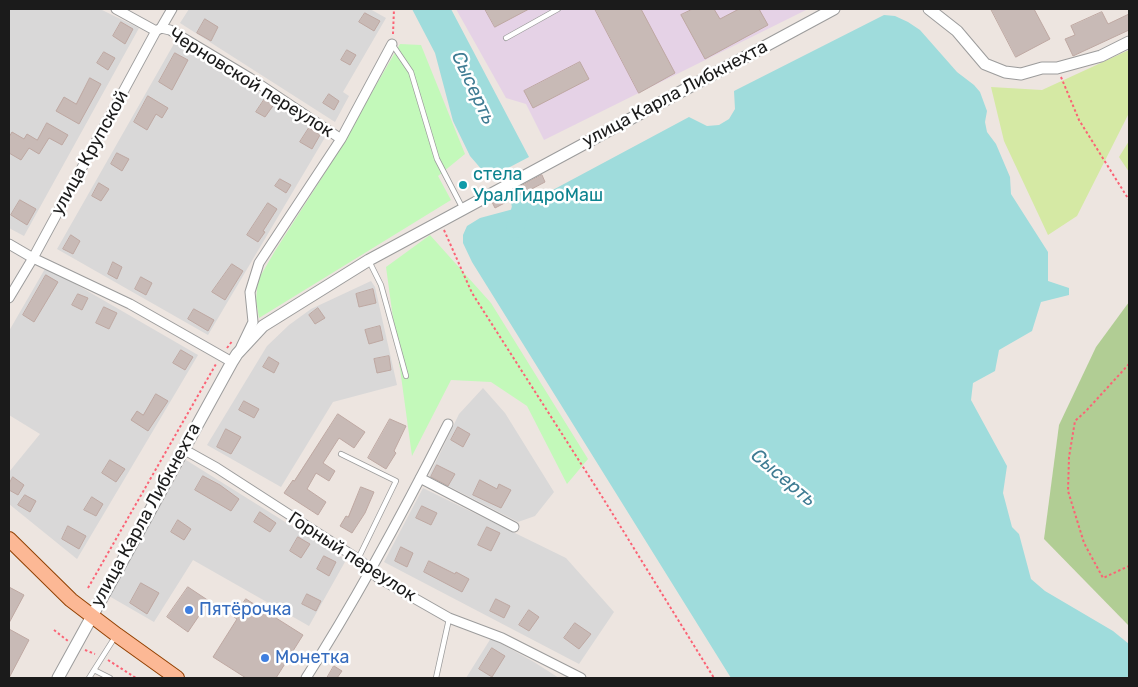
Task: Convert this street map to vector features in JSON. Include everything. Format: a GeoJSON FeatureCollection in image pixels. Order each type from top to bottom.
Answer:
{"type":"FeatureCollection","features":[{"type":"Feature","properties":{"kind":"main road"},"geometry":{"type":"LineString","coordinates":[[11,544],[71,600],[117,636],[177,678]]}},
{"type":"Feature","properties":{"kind":"street","name":"Черновской переулок"},"geometry":{"type":"LineString","coordinates":[[116,9],[159,30],[170,30],[250,78],[341,139]]}},
{"type":"Feature","properties":{"kind":"street","name":"улица Крупской"},"geometry":{"type":"LineString","coordinates":[[9,298],[34,258],[172,9]]}},
{"type":"Feature","properties":{"kind":"street","name":"улица Карла Либкнехта"},"geometry":{"type":"LineString","coordinates":[[235,358],[263,326],[369,260],[834,9]]}},
{"type":"Feature","properties":{"kind":"street"},"geometry":{"type":"LineString","coordinates":[[929,9],[957,31],[985,64],[1005,72],[1021,74],[1042,68],[1058,68],[1101,56],[1129,42]]}},
{"type":"Feature","properties":{"kind":"street","name":"улица Карла Либкнехта"},"geometry":{"type":"LineString","coordinates":[[58,678],[91,615],[235,358],[253,322],[250,292],[259,263],[341,139],[392,44]]}},
{"type":"Feature","properties":{"kind":"street"},"geometry":{"type":"LineString","coordinates":[[9,244],[130,304],[221,356],[235,358]]}},
{"type":"Feature","properties":{"kind":"street"},"geometry":{"type":"LineString","coordinates":[[306,678],[330,641],[371,569],[448,424]]}},
{"type":"Feature","properties":{"kind":"street","name":"Горный переулок"},"geometry":{"type":"LineString","coordinates":[[183,449],[217,468],[358,559],[371,569],[377,577],[449,618],[502,638],[581,678]]}},
{"type":"Feature","properties":{"kind":"street"},"geometry":{"type":"LineString","coordinates":[[420,478],[514,527]]}},
{"type":"Feature","properties":{"kind":"lane"},"geometry":{"type":"LineString","coordinates":[[506,38],[558,9]]}},
{"type":"Feature","properties":{"kind":"lane"},"geometry":{"type":"LineString","coordinates":[[392,44],[411,72],[437,159],[463,209]]}},
{"type":"Feature","properties":{"kind":"lane"},"geometry":{"type":"LineString","coordinates":[[369,260],[381,285],[406,376]]}},
{"type":"Feature","properties":{"kind":"lane"},"geometry":{"type":"LineString","coordinates":[[341,454],[396,481],[358,559]]}},
{"type":"Feature","properties":{"kind":"lane"},"geometry":{"type":"LineString","coordinates":[[436,678],[449,618]]}},
{"type":"Feature","properties":{"kind":"lane"},"geometry":{"type":"LineString","coordinates":[[90,678],[117,636]]}},
{"type":"Feature","properties":{"kind":"lane"},"geometry":{"type":"LineString","coordinates":[[94,670],[110,678]]}},
{"type":"Feature","properties":{"kind":"path"},"geometry":{"type":"LineString","coordinates":[[392,44],[394,9]]}},
{"type":"Feature","properties":{"kind":"path"},"geometry":{"type":"LineString","coordinates":[[1058,68],[1079,120],[1129,200]]}},
{"type":"Feature","properties":{"kind":"path"},"geometry":{"type":"LineString","coordinates":[[441,221],[472,293],[601,495],[714,678]]}},
{"type":"Feature","properties":{"kind":"path"},"geometry":{"type":"LineString","coordinates":[[88,588],[183,419],[221,356],[237,335]]}},
{"type":"Feature","properties":{"kind":"path"},"geometry":{"type":"LineString","coordinates":[[1129,364],[1075,421],[1069,457],[1068,491],[1084,543],[1103,578],[1129,566]]}},
{"type":"Feature","properties":{"kind":"shaded area"},"geometry":{"type":"Polygon","coordinates":[[[9,9],[100,9],[139,28],[24,236],[9,228],[9,9]]]}},
{"type":"Feature","properties":{"kind":"shaded area"},"geometry":{"type":"Polygon","coordinates":[[[189,9],[370,9],[386,18],[343,92],[349,96],[335,122],[180,23],[189,9]]]}},
{"type":"Feature","properties":{"kind":"shaded area"},"geometry":{"type":"Polygon","coordinates":[[[456,9],[808,9],[544,140],[526,104],[506,98],[456,9]]]}},
{"type":"Feature","properties":{"kind":"shaded area"},"geometry":{"type":"Polygon","coordinates":[[[175,42],[327,134],[208,335],[57,249],[175,42]]]}},
{"type":"Feature","properties":{"kind":"shaded area"},"geometry":{"type":"Polygon","coordinates":[[[46,267],[198,355],[77,559],[9,504],[9,472],[40,434],[9,415],[9,331],[46,267]]]}},
{"type":"Feature","properties":{"kind":"shaded area"},"geometry":{"type":"Polygon","coordinates":[[[371,281],[375,287],[397,385],[333,402],[281,487],[207,445],[267,346],[289,325],[311,309],[371,281]]]}},
{"type":"Feature","properties":{"kind":"shaded area"},"geometry":{"type":"Polygon","coordinates":[[[483,388],[505,413],[554,492],[535,516],[518,522],[429,476],[459,414],[483,388]]]}},
{"type":"Feature","properties":{"kind":"shaded area"},"geometry":{"type":"Polygon","coordinates":[[[186,460],[346,560],[309,626],[193,560],[154,622],[109,596],[186,460]]]}},
{"type":"Feature","properties":{"kind":"shaded area"},"geometry":{"type":"Polygon","coordinates":[[[423,488],[566,558],[614,612],[579,664],[384,562],[423,488]]]}},
{"type":"Feature","properties":{"kind":"shaded area"},"geometry":{"type":"Polygon","coordinates":[[[491,638],[534,662],[559,678],[466,678],[491,638]]]}},
{"type":"Feature","properties":{"kind":"green space"},"geometry":{"type":"Polygon","coordinates":[[[400,44],[421,45],[465,154],[438,176],[451,200],[259,318],[256,300],[258,280],[323,176],[400,44]]]}},
{"type":"Feature","properties":{"kind":"green space"},"geometry":{"type":"Polygon","coordinates":[[[1129,50],[1129,113],[1077,216],[1048,235],[1004,141],[991,87],[1042,90],[1129,50]]]}},
{"type":"Feature","properties":{"kind":"green space"},"geometry":{"type":"Polygon","coordinates":[[[1129,141],[1129,172],[1119,157],[1129,141]]]}},
{"type":"Feature","properties":{"kind":"green space"},"geometry":{"type":"Polygon","coordinates":[[[430,235],[491,303],[588,459],[567,484],[527,406],[491,382],[451,380],[412,456],[386,267],[430,235]]]}},
{"type":"Feature","properties":{"kind":"green space"},"geometry":{"type":"Polygon","coordinates":[[[1129,302],[1129,626],[1044,539],[1059,425],[1096,347],[1129,302]]]}},
{"type":"Feature","properties":{"kind":"water"},"geometry":{"type":"Polygon","coordinates":[[[412,9],[451,9],[529,157],[489,178],[470,156],[453,121],[435,53],[412,9]]]}},
{"type":"Feature","properties":{"kind":"water"},"geometry":{"type":"Polygon","coordinates":[[[884,15],[895,16],[920,30],[957,72],[980,92],[987,111],[985,122],[987,132],[996,144],[1010,177],[1011,194],[1048,252],[1048,281],[1069,288],[1069,295],[1041,302],[1032,331],[999,350],[995,371],[973,383],[971,400],[1007,466],[1003,493],[1012,527],[1019,534],[1031,579],[1045,591],[1113,631],[1129,644],[1129,678],[731,678],[472,262],[463,243],[463,235],[467,226],[480,218],[521,207],[689,117],[707,126],[719,125],[729,119],[735,109],[734,91],[884,15]]]}},
{"type":"Feature","properties":{"kind":"building"},"geometry":{"type":"Polygon","coordinates":[[[485,9],[529,9],[495,27],[485,9]]]}},
{"type":"Feature","properties":{"kind":"building"},"geometry":{"type":"Polygon","coordinates":[[[595,9],[641,9],[675,73],[639,93],[595,9]]]}},
{"type":"Feature","properties":{"kind":"building"},"geometry":{"type":"Polygon","coordinates":[[[693,9],[714,9],[720,19],[739,9],[759,9],[768,25],[705,59],[681,15],[693,9]]]}},
{"type":"Feature","properties":{"kind":"building"},"geometry":{"type":"Polygon","coordinates":[[[991,9],[1034,9],[1050,39],[1016,57],[991,9]]]}},
{"type":"Feature","properties":{"kind":"building"},"geometry":{"type":"Polygon","coordinates":[[[1102,12],[1108,24],[1129,14],[1129,30],[1073,56],[1065,39],[1075,35],[1071,26],[1102,12]]]}},
{"type":"Feature","properties":{"kind":"building"},"geometry":{"type":"Polygon","coordinates":[[[365,13],[380,21],[374,31],[359,22],[365,13]]]}},
{"type":"Feature","properties":{"kind":"building"},"geometry":{"type":"Polygon","coordinates":[[[205,19],[218,27],[211,41],[197,33],[205,19]]]}},
{"type":"Feature","properties":{"kind":"building"},"geometry":{"type":"Polygon","coordinates":[[[121,22],[133,29],[125,44],[113,36],[121,22]]]}},
{"type":"Feature","properties":{"kind":"building"},"geometry":{"type":"Polygon","coordinates":[[[347,50],[356,55],[350,65],[341,60],[347,50]]]}},
{"type":"Feature","properties":{"kind":"building"},"geometry":{"type":"Polygon","coordinates":[[[104,52],[115,58],[108,70],[97,63],[104,52]]]}},
{"type":"Feature","properties":{"kind":"building"},"geometry":{"type":"Polygon","coordinates":[[[175,53],[188,60],[172,90],[159,82],[175,53]]]}},
{"type":"Feature","properties":{"kind":"building"},"geometry":{"type":"Polygon","coordinates":[[[580,62],[589,79],[533,108],[524,91],[580,62]]]}},
{"type":"Feature","properties":{"kind":"building"},"geometry":{"type":"Polygon","coordinates":[[[90,78],[101,84],[79,124],[56,111],[64,97],[76,104],[90,78]]]}},
{"type":"Feature","properties":{"kind":"building"},"geometry":{"type":"Polygon","coordinates":[[[329,94],[339,101],[334,110],[323,103],[329,94]]]}},
{"type":"Feature","properties":{"kind":"building"},"geometry":{"type":"Polygon","coordinates":[[[148,96],[168,108],[162,118],[156,114],[147,130],[134,122],[148,96]]]}},
{"type":"Feature","properties":{"kind":"building"},"geometry":{"type":"Polygon","coordinates":[[[266,97],[275,103],[265,117],[256,112],[266,97]]]}},
{"type":"Feature","properties":{"kind":"building"},"geometry":{"type":"Polygon","coordinates":[[[47,123],[68,135],[62,145],[49,138],[39,154],[29,148],[21,160],[9,153],[9,137],[12,132],[24,139],[27,134],[37,140],[47,123]]]}},
{"type":"Feature","properties":{"kind":"building"},"geometry":{"type":"Polygon","coordinates":[[[309,128],[320,135],[312,149],[300,142],[309,128]]]}},
{"type":"Feature","properties":{"kind":"building"},"geometry":{"type":"Polygon","coordinates":[[[117,153],[129,159],[122,171],[111,164],[117,153]]]}},
{"type":"Feature","properties":{"kind":"building"},"geometry":{"type":"Polygon","coordinates":[[[542,175],[545,182],[495,208],[492,202],[542,175]]]}},
{"type":"Feature","properties":{"kind":"building"},"geometry":{"type":"Polygon","coordinates":[[[280,179],[291,185],[286,193],[275,186],[280,179]]]}},
{"type":"Feature","properties":{"kind":"building"},"geometry":{"type":"Polygon","coordinates":[[[99,183],[109,189],[101,201],[92,196],[99,183]]]}},
{"type":"Feature","properties":{"kind":"building"},"geometry":{"type":"Polygon","coordinates":[[[20,200],[36,209],[27,225],[11,215],[20,200]]]}},
{"type":"Feature","properties":{"kind":"building"},"geometry":{"type":"Polygon","coordinates":[[[268,203],[277,209],[258,242],[247,235],[268,203]]]}},
{"type":"Feature","properties":{"kind":"building"},"geometry":{"type":"Polygon","coordinates":[[[71,235],[80,241],[73,254],[63,249],[71,235]]]}},
{"type":"Feature","properties":{"kind":"building"},"geometry":{"type":"Polygon","coordinates":[[[113,262],[122,267],[117,279],[108,274],[113,262]]]}},
{"type":"Feature","properties":{"kind":"building"},"geometry":{"type":"Polygon","coordinates":[[[232,264],[243,271],[225,300],[212,292],[232,264]]]}},
{"type":"Feature","properties":{"kind":"building"},"geometry":{"type":"Polygon","coordinates":[[[46,275],[58,282],[34,322],[23,315],[46,275]]]}},
{"type":"Feature","properties":{"kind":"building"},"geometry":{"type":"Polygon","coordinates":[[[141,277],[152,283],[146,295],[135,289],[141,277]]]}},
{"type":"Feature","properties":{"kind":"building"},"geometry":{"type":"Polygon","coordinates":[[[373,289],[376,303],[359,307],[356,294],[373,289]]]}},
{"type":"Feature","properties":{"kind":"building"},"geometry":{"type":"Polygon","coordinates":[[[78,294],[88,298],[82,310],[72,305],[78,294]]]}},
{"type":"Feature","properties":{"kind":"building"},"geometry":{"type":"Polygon","coordinates":[[[104,307],[117,313],[109,329],[96,323],[104,307]]]}},
{"type":"Feature","properties":{"kind":"building"},"geometry":{"type":"Polygon","coordinates":[[[318,308],[325,318],[315,324],[309,315],[318,308]]]}},
{"type":"Feature","properties":{"kind":"building"},"geometry":{"type":"Polygon","coordinates":[[[194,309],[214,320],[208,331],[188,319],[194,309]]]}},
{"type":"Feature","properties":{"kind":"building"},"geometry":{"type":"Polygon","coordinates":[[[380,326],[383,340],[369,344],[365,330],[380,326]]]}},
{"type":"Feature","properties":{"kind":"building"},"geometry":{"type":"Polygon","coordinates":[[[181,350],[193,357],[185,370],[173,363],[181,350]]]}},
{"type":"Feature","properties":{"kind":"building"},"geometry":{"type":"Polygon","coordinates":[[[389,356],[391,370],[377,373],[374,359],[389,356]]]}},
{"type":"Feature","properties":{"kind":"building"},"geometry":{"type":"Polygon","coordinates":[[[269,357],[279,363],[274,373],[263,367],[269,357]]]}},
{"type":"Feature","properties":{"kind":"building"},"geometry":{"type":"Polygon","coordinates":[[[156,394],[168,401],[148,431],[131,420],[137,411],[143,415],[156,394]]]}},
{"type":"Feature","properties":{"kind":"building"},"geometry":{"type":"Polygon","coordinates":[[[244,401],[259,409],[254,418],[239,410],[244,401]]]}},
{"type":"Feature","properties":{"kind":"building"},"geometry":{"type":"Polygon","coordinates":[[[338,414],[365,432],[354,448],[339,438],[323,463],[335,471],[329,481],[316,473],[307,489],[326,502],[318,515],[284,493],[338,414]]]}},
{"type":"Feature","properties":{"kind":"building"},"geometry":{"type":"Polygon","coordinates":[[[390,419],[406,426],[394,451],[396,453],[386,469],[368,458],[390,419]]]}},
{"type":"Feature","properties":{"kind":"building"},"geometry":{"type":"Polygon","coordinates":[[[458,427],[470,434],[463,447],[451,440],[458,427]]]}},
{"type":"Feature","properties":{"kind":"building"},"geometry":{"type":"Polygon","coordinates":[[[226,429],[241,437],[231,454],[217,447],[226,429]]]}},
{"type":"Feature","properties":{"kind":"building"},"geometry":{"type":"Polygon","coordinates":[[[110,460],[125,469],[116,482],[102,473],[110,460]]]}},
{"type":"Feature","properties":{"kind":"building"},"geometry":{"type":"Polygon","coordinates":[[[437,465],[455,474],[448,486],[431,477],[437,465]]]}},
{"type":"Feature","properties":{"kind":"building"},"geometry":{"type":"Polygon","coordinates":[[[203,476],[220,485],[239,499],[231,511],[195,490],[203,476]]]}},
{"type":"Feature","properties":{"kind":"building"},"geometry":{"type":"Polygon","coordinates":[[[13,477],[24,485],[18,495],[9,490],[9,484],[13,477]]]}},
{"type":"Feature","properties":{"kind":"building"},"geometry":{"type":"Polygon","coordinates":[[[480,480],[497,489],[499,484],[511,490],[501,508],[473,495],[480,480]]]}},
{"type":"Feature","properties":{"kind":"building"},"geometry":{"type":"Polygon","coordinates":[[[361,487],[374,492],[365,513],[352,533],[340,526],[346,516],[348,517],[361,487]]]}},
{"type":"Feature","properties":{"kind":"building"},"geometry":{"type":"Polygon","coordinates":[[[25,495],[36,501],[30,512],[18,505],[25,495]]]}},
{"type":"Feature","properties":{"kind":"building"},"geometry":{"type":"Polygon","coordinates":[[[92,497],[103,504],[96,516],[84,510],[92,497]]]}},
{"type":"Feature","properties":{"kind":"building"},"geometry":{"type":"Polygon","coordinates":[[[422,506],[437,513],[431,525],[416,518],[422,506]]]}},
{"type":"Feature","properties":{"kind":"building"},"geometry":{"type":"Polygon","coordinates":[[[260,512],[276,523],[270,532],[254,522],[260,512]]]}},
{"type":"Feature","properties":{"kind":"building"},"geometry":{"type":"Polygon","coordinates":[[[178,520],[191,529],[184,540],[171,532],[178,520]]]}},
{"type":"Feature","properties":{"kind":"building"},"geometry":{"type":"Polygon","coordinates":[[[68,526],[86,536],[79,549],[62,539],[68,526]]]}},
{"type":"Feature","properties":{"kind":"building"},"geometry":{"type":"Polygon","coordinates":[[[487,527],[500,533],[491,551],[478,545],[487,527]]]}},
{"type":"Feature","properties":{"kind":"building"},"geometry":{"type":"Polygon","coordinates":[[[298,537],[310,544],[301,558],[290,551],[298,537]]]}},
{"type":"Feature","properties":{"kind":"building"},"geometry":{"type":"Polygon","coordinates":[[[401,547],[413,553],[407,567],[395,561],[401,547]]]}},
{"type":"Feature","properties":{"kind":"building"},"geometry":{"type":"Polygon","coordinates":[[[324,556],[336,562],[329,576],[317,569],[324,556]]]}},
{"type":"Feature","properties":{"kind":"building"},"geometry":{"type":"Polygon","coordinates":[[[429,561],[469,579],[462,592],[424,572],[429,561]]]}},
{"type":"Feature","properties":{"kind":"building"},"geometry":{"type":"Polygon","coordinates":[[[141,583],[159,593],[147,614],[130,603],[141,583]]]}},
{"type":"Feature","properties":{"kind":"building"},"geometry":{"type":"Polygon","coordinates":[[[9,587],[24,595],[9,623],[9,587]]]}},
{"type":"Feature","properties":{"kind":"building"},"geometry":{"type":"Polygon","coordinates":[[[188,587],[209,601],[188,632],[167,617],[188,587]]]}},
{"type":"Feature","properties":{"kind":"building"},"geometry":{"type":"Polygon","coordinates":[[[307,594],[321,601],[316,611],[302,604],[307,594]]]}},
{"type":"Feature","properties":{"kind":"building"},"geometry":{"type":"Polygon","coordinates":[[[246,599],[303,635],[276,678],[246,678],[213,657],[237,619],[234,617],[246,599]]]}},
{"type":"Feature","properties":{"kind":"building"},"geometry":{"type":"Polygon","coordinates":[[[496,599],[510,606],[504,618],[490,611],[496,599]]]}},
{"type":"Feature","properties":{"kind":"building"},"geometry":{"type":"Polygon","coordinates":[[[529,610],[539,617],[529,631],[519,625],[529,610]]]}},
{"type":"Feature","properties":{"kind":"building"},"geometry":{"type":"Polygon","coordinates":[[[575,623],[591,634],[579,649],[564,638],[575,623]]]}},
{"type":"Feature","properties":{"kind":"building"},"geometry":{"type":"Polygon","coordinates":[[[9,629],[29,640],[9,678],[9,629]]]}},
{"type":"Feature","properties":{"kind":"building"},"geometry":{"type":"Polygon","coordinates":[[[492,648],[505,656],[492,677],[479,669],[492,648]]]}},
{"type":"Feature","properties":{"kind":"building"},"geometry":{"type":"Polygon","coordinates":[[[334,666],[342,671],[337,678],[327,678],[334,666]]]}},
{"type":"Feature","properties":{"kind":"waterway","name":"Сысерть"},"geometry":{"type":"LineString","coordinates":[[515,229],[521,207],[520,201]]}},
{"type":"Feature","properties":{"kind":"place","name":"стела УралГидроМаш"},"geometry":{"type":"Point","coordinates":[463,185]}},
{"type":"Feature","properties":{"kind":"place","name":"Пятёрочка"},"geometry":{"type":"Point","coordinates":[189,610]}},
{"type":"Feature","properties":{"kind":"place","name":"Монетка"},"geometry":{"type":"Point","coordinates":[265,658]}}]}
